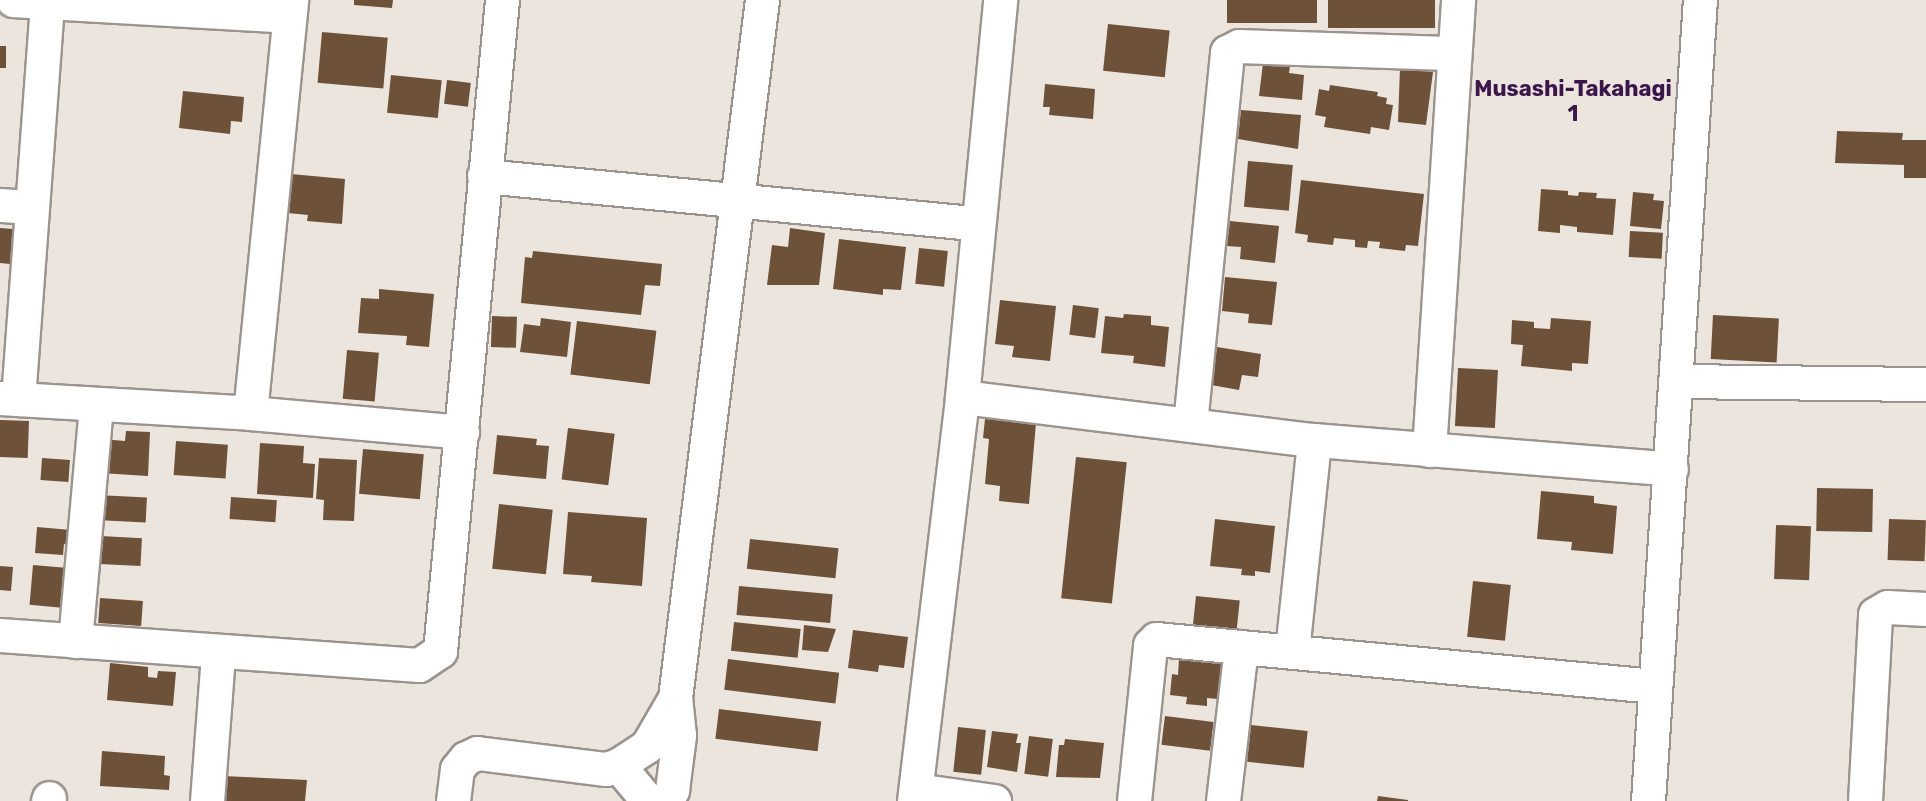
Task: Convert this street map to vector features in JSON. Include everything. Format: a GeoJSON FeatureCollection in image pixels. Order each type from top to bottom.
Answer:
{"type":"FeatureCollection","features":[{"type":"Feature","properties":{"kind":"street"},"geometry":{"type":"LineString","coordinates":[[13,0],[290,8],[250,413]]}},
{"type":"Feature","properties":{"kind":"street"},"geometry":{"type":"LineString","coordinates":[[0,635],[218,653],[419,665],[440,651],[502,0]]}},
{"type":"Feature","properties":{"kind":"street"},"geometry":{"type":"LineString","coordinates":[[666,801],[672,790],[679,735],[675,698],[762,0]]}},
{"type":"Feature","properties":{"kind":"street"},"geometry":{"type":"LineString","coordinates":[[994,801],[915,796],[962,397],[1000,0]]}},
{"type":"Feature","properties":{"kind":"street"},"geometry":{"type":"LineString","coordinates":[[1429,450],[1458,0]]}},
{"type":"Feature","properties":{"kind":"street"},"geometry":{"type":"LineString","coordinates":[[1648,801],[1700,0]]}},
{"type":"Feature","properties":{"kind":"street"},"geometry":{"type":"LineString","coordinates":[[47,2],[15,206],[9,399],[250,413],[462,432]]}},
{"type":"Feature","properties":{"kind":"street"},"geometry":{"type":"LineString","coordinates":[[1190,424],[1227,52],[1239,46],[1454,53]]}},
{"type":"Feature","properties":{"kind":"street"},"geometry":{"type":"LineString","coordinates":[[484,176],[737,203],[978,224]]}},
{"type":"Feature","properties":{"kind":"street"},"geometry":{"type":"LineString","coordinates":[[1677,381],[1926,384]]}},
{"type":"Feature","properties":{"kind":"street"},"geometry":{"type":"LineString","coordinates":[[962,397],[1314,440],[1671,469]]}},
{"type":"Feature","properties":{"kind":"street"},"geometry":{"type":"LineString","coordinates":[[75,641],[96,405]]}},
{"type":"Feature","properties":{"kind":"street"},"geometry":{"type":"LineString","coordinates":[[1292,651],[1314,440]]}},
{"type":"Feature","properties":{"kind":"street"},"geometry":{"type":"LineString","coordinates":[[1865,801],[1875,614],[1887,607],[1926,609]]}},
{"type":"Feature","properties":{"kind":"street"},"geometry":{"type":"LineString","coordinates":[[1134,801],[1150,645],[1156,639],[1654,686]]}},
{"type":"Feature","properties":{"kind":"street"},"geometry":{"type":"LineString","coordinates":[[1223,801],[1241,647]]}},
{"type":"Feature","properties":{"kind":"street"},"geometry":{"type":"LineString","coordinates":[[207,801],[218,653]]}},
{"type":"Feature","properties":{"kind":"street"},"geometry":{"type":"LineString","coordinates":[[453,801],[457,769],[466,758],[477,753],[606,769],[618,765],[647,746],[675,698]]}},
{"type":"Feature","properties":{"kind":"street"},"geometry":{"type":"LineString","coordinates":[[618,765],[648,801]]}},
{"type":"Feature","properties":{"kind":"building"},"geometry":{"type":"Polygon","coordinates":[[[354,0],[393,0],[392,8],[354,5],[354,0]]]}},
{"type":"Feature","properties":{"kind":"building"},"geometry":{"type":"Polygon","coordinates":[[[1227,0],[1317,0],[1317,23],[1227,23],[1227,0]]]}},
{"type":"Feature","properties":{"kind":"building"},"geometry":{"type":"Polygon","coordinates":[[[1328,0],[1435,0],[1435,28],[1328,28],[1328,0]]]}},
{"type":"Feature","properties":{"kind":"building"},"geometry":{"type":"Polygon","coordinates":[[[1108,24],[1170,30],[1165,77],[1103,71],[1108,24]]]}},
{"type":"Feature","properties":{"kind":"building"},"geometry":{"type":"Polygon","coordinates":[[[322,32],[388,38],[383,89],[318,83],[322,32]]]}},
{"type":"Feature","properties":{"kind":"building"},"geometry":{"type":"Polygon","coordinates":[[[0,46],[6,46],[6,68],[0,68],[0,46]]]}},
{"type":"Feature","properties":{"kind":"building"},"geometry":{"type":"Polygon","coordinates":[[[1263,63],[1290,66],[1289,73],[1304,75],[1302,100],[1259,96],[1263,63]]]}},
{"type":"Feature","properties":{"kind":"building"},"geometry":{"type":"Polygon","coordinates":[[[1400,68],[1433,72],[1426,125],[1398,122],[1400,68]]]}},
{"type":"Feature","properties":{"kind":"building"},"geometry":{"type":"Polygon","coordinates":[[[391,75],[442,80],[438,118],[387,113],[391,75]]]}},
{"type":"Feature","properties":{"kind":"building"},"geometry":{"type":"Polygon","coordinates":[[[447,80],[471,83],[468,107],[444,104],[447,80]]]}},
{"type":"Feature","properties":{"kind":"building"},"geometry":{"type":"Polygon","coordinates":[[[1045,84],[1095,89],[1093,119],[1049,115],[1050,107],[1043,107],[1045,84]]]}},
{"type":"Feature","properties":{"kind":"building"},"geometry":{"type":"Polygon","coordinates":[[[1330,85],[1378,92],[1377,96],[1387,98],[1386,104],[1393,105],[1389,130],[1371,127],[1370,134],[1324,127],[1326,117],[1315,115],[1319,89],[1329,91],[1330,85]]]}},
{"type":"Feature","properties":{"kind":"building"},"geometry":{"type":"Polygon","coordinates":[[[183,91],[244,97],[242,122],[231,121],[230,134],[179,128],[183,91]]]}},
{"type":"Feature","properties":{"kind":"building"},"geometry":{"type":"Polygon","coordinates":[[[1241,110],[1301,115],[1298,149],[1238,139],[1241,110]]]}},
{"type":"Feature","properties":{"kind":"building"},"geometry":{"type":"Polygon","coordinates":[[[1837,131],[1903,133],[1902,140],[1926,140],[1926,178],[1904,178],[1904,165],[1835,163],[1837,131]]]}},
{"type":"Feature","properties":{"kind":"building"},"geometry":{"type":"Polygon","coordinates":[[[1248,161],[1293,165],[1289,211],[1244,207],[1248,161]]]}},
{"type":"Feature","properties":{"kind":"building"},"geometry":{"type":"Polygon","coordinates":[[[291,174],[345,179],[342,224],[307,221],[308,215],[288,213],[291,174]]]}},
{"type":"Feature","properties":{"kind":"building"},"geometry":{"type":"Polygon","coordinates":[[[1301,180],[1424,194],[1418,246],[1406,245],[1405,251],[1379,248],[1380,242],[1368,241],[1367,248],[1355,247],[1355,240],[1334,238],[1333,245],[1307,242],[1308,235],[1295,233],[1301,180]]]}},
{"type":"Feature","properties":{"kind":"building"},"geometry":{"type":"Polygon","coordinates":[[[1541,189],[1568,191],[1568,195],[1578,196],[1579,192],[1597,193],[1596,198],[1616,199],[1613,235],[1577,232],[1577,227],[1560,225],[1560,233],[1538,231],[1541,189]]]}},
{"type":"Feature","properties":{"kind":"building"},"geometry":{"type":"Polygon","coordinates":[[[1633,192],[1654,194],[1653,200],[1664,201],[1661,229],[1630,226],[1633,192]]]}},
{"type":"Feature","properties":{"kind":"building"},"geometry":{"type":"Polygon","coordinates":[[[1230,221],[1279,226],[1275,263],[1240,259],[1241,247],[1227,246],[1230,221]]]}},
{"type":"Feature","properties":{"kind":"building"},"geometry":{"type":"Polygon","coordinates":[[[0,228],[13,229],[10,264],[0,263],[0,228]]]}},
{"type":"Feature","properties":{"kind":"building"},"geometry":{"type":"Polygon","coordinates":[[[790,228],[825,233],[819,285],[767,285],[772,245],[788,247],[790,228]]]}},
{"type":"Feature","properties":{"kind":"building"},"geometry":{"type":"Polygon","coordinates":[[[1630,231],[1663,233],[1662,259],[1629,257],[1630,231]]]}},
{"type":"Feature","properties":{"kind":"building"},"geometry":{"type":"Polygon","coordinates":[[[839,239],[906,247],[901,290],[883,289],[883,295],[833,289],[839,239]]]}},
{"type":"Feature","properties":{"kind":"building"},"geometry":{"type":"Polygon","coordinates":[[[919,248],[948,251],[944,287],[915,284],[919,248]]]}},
{"type":"Feature","properties":{"kind":"building"},"geometry":{"type":"Polygon","coordinates":[[[533,251],[662,264],[660,286],[645,285],[641,315],[521,303],[525,257],[532,258],[533,251]]]}},
{"type":"Feature","properties":{"kind":"building"},"geometry":{"type":"Polygon","coordinates":[[[1225,277],[1277,282],[1272,325],[1248,323],[1249,314],[1222,311],[1225,277]]]}},
{"type":"Feature","properties":{"kind":"building"},"geometry":{"type":"Polygon","coordinates":[[[379,289],[434,294],[429,347],[406,345],[407,336],[358,333],[361,298],[379,299],[379,289]]]}},
{"type":"Feature","properties":{"kind":"building"},"geometry":{"type":"Polygon","coordinates":[[[1000,300],[1056,306],[1050,361],[1012,357],[1014,346],[995,344],[1000,300]]]}},
{"type":"Feature","properties":{"kind":"building"},"geometry":{"type":"Polygon","coordinates":[[[1073,305],[1099,308],[1095,338],[1069,335],[1073,305]]]}},
{"type":"Feature","properties":{"kind":"building"},"geometry":{"type":"Polygon","coordinates":[[[1124,314],[1151,316],[1151,325],[1169,327],[1165,367],[1133,363],[1134,356],[1101,353],[1105,316],[1123,318],[1124,314]]]}},
{"type":"Feature","properties":{"kind":"building"},"geometry":{"type":"Polygon","coordinates":[[[1713,315],[1779,318],[1777,362],[1711,359],[1713,315]]]}},
{"type":"Feature","properties":{"kind":"building"},"geometry":{"type":"Polygon","coordinates":[[[492,316],[517,317],[516,348],[491,347],[492,316]]]}},
{"type":"Feature","properties":{"kind":"building"},"geometry":{"type":"Polygon","coordinates":[[[541,318],[571,322],[567,357],[520,352],[524,324],[540,326],[541,318]]]}},
{"type":"Feature","properties":{"kind":"building"},"geometry":{"type":"Polygon","coordinates":[[[1551,318],[1591,321],[1588,364],[1572,363],[1572,371],[1521,366],[1523,345],[1511,344],[1512,320],[1534,322],[1534,328],[1550,329],[1551,318]]]}},
{"type":"Feature","properties":{"kind":"building"},"geometry":{"type":"Polygon","coordinates":[[[577,321],[656,331],[650,384],[570,375],[577,321]]]}},
{"type":"Feature","properties":{"kind":"building"},"geometry":{"type":"Polygon","coordinates":[[[1217,347],[1261,354],[1258,377],[1242,375],[1239,390],[1211,385],[1217,347]]]}},
{"type":"Feature","properties":{"kind":"building"},"geometry":{"type":"Polygon","coordinates":[[[347,350],[379,353],[375,402],[343,399],[347,350]]]}},
{"type":"Feature","properties":{"kind":"building"},"geometry":{"type":"Polygon","coordinates":[[[1458,368],[1498,370],[1495,428],[1455,426],[1458,368]]]}},
{"type":"Feature","properties":{"kind":"building"},"geometry":{"type":"Polygon","coordinates":[[[985,419],[1036,423],[1029,504],[999,501],[1000,486],[985,484],[989,439],[983,438],[985,419]]]}},
{"type":"Feature","properties":{"kind":"building"},"geometry":{"type":"Polygon","coordinates":[[[0,420],[29,421],[28,458],[0,457],[0,420]]]}},
{"type":"Feature","properties":{"kind":"building"},"geometry":{"type":"Polygon","coordinates":[[[568,428],[615,434],[608,485],[562,480],[568,428]]]}},
{"type":"Feature","properties":{"kind":"building"},"geometry":{"type":"Polygon","coordinates":[[[126,431],[150,432],[148,476],[100,473],[102,439],[125,441],[126,431]]]}},
{"type":"Feature","properties":{"kind":"building"},"geometry":{"type":"Polygon","coordinates":[[[497,435],[537,439],[536,445],[549,446],[546,479],[493,474],[497,435]]]}},
{"type":"Feature","properties":{"kind":"building"},"geometry":{"type":"Polygon","coordinates":[[[176,441],[228,445],[226,479],[174,475],[176,441]]]}},
{"type":"Feature","properties":{"kind":"building"},"geometry":{"type":"Polygon","coordinates":[[[260,443],[304,446],[303,463],[315,464],[313,498],[257,494],[260,443]]]}},
{"type":"Feature","properties":{"kind":"building"},"geometry":{"type":"Polygon","coordinates":[[[363,449],[424,454],[420,499],[359,494],[363,449]]]}},
{"type":"Feature","properties":{"kind":"building"},"geometry":{"type":"Polygon","coordinates":[[[1076,457],[1127,462],[1112,604],[1061,598],[1076,457]]]}},
{"type":"Feature","properties":{"kind":"building"},"geometry":{"type":"Polygon","coordinates":[[[42,458],[70,460],[68,482],[40,480],[42,458]]]}},
{"type":"Feature","properties":{"kind":"building"},"geometry":{"type":"Polygon","coordinates":[[[319,458],[357,460],[354,521],[323,520],[324,500],[316,499],[319,458]]]}},
{"type":"Feature","properties":{"kind":"building"},"geometry":{"type":"Polygon","coordinates":[[[1817,488],[1873,489],[1872,532],[1816,531],[1817,488]]]}},
{"type":"Feature","properties":{"kind":"building"},"geometry":{"type":"Polygon","coordinates":[[[1541,491],[1594,496],[1594,503],[1617,506],[1613,554],[1571,550],[1572,542],[1537,539],[1541,491]]]}},
{"type":"Feature","properties":{"kind":"building"},"geometry":{"type":"Polygon","coordinates":[[[97,495],[147,498],[146,523],[96,520],[97,495]]]}},
{"type":"Feature","properties":{"kind":"building"},"geometry":{"type":"Polygon","coordinates":[[[231,497],[277,500],[275,522],[229,519],[231,497]]]}},
{"type":"Feature","properties":{"kind":"building"},"geometry":{"type":"Polygon","coordinates":[[[499,504],[553,510],[546,574],[492,569],[499,504]]]}},
{"type":"Feature","properties":{"kind":"building"},"geometry":{"type":"Polygon","coordinates":[[[568,512],[647,518],[642,586],[591,582],[592,576],[563,574],[568,512]]]}},
{"type":"Feature","properties":{"kind":"building"},"geometry":{"type":"Polygon","coordinates":[[[1215,519],[1275,526],[1270,573],[1255,571],[1255,576],[1241,575],[1242,569],[1210,566],[1215,519]]]}},
{"type":"Feature","properties":{"kind":"building"},"geometry":{"type":"Polygon","coordinates":[[[1889,519],[1926,520],[1925,561],[1888,560],[1889,519]]]}},
{"type":"Feature","properties":{"kind":"building"},"geometry":{"type":"Polygon","coordinates":[[[1776,525],[1811,526],[1809,580],[1774,579],[1776,525]]]}},
{"type":"Feature","properties":{"kind":"building"},"geometry":{"type":"Polygon","coordinates":[[[37,527],[71,530],[70,545],[64,544],[63,555],[35,553],[37,527]]]}},
{"type":"Feature","properties":{"kind":"building"},"geometry":{"type":"Polygon","coordinates":[[[101,536],[142,538],[140,566],[100,564],[101,536]]]}},
{"type":"Feature","properties":{"kind":"building"},"geometry":{"type":"Polygon","coordinates":[[[750,539],[839,548],[835,578],[747,569],[750,539]]]}},
{"type":"Feature","properties":{"kind":"building"},"geometry":{"type":"Polygon","coordinates":[[[33,565],[68,568],[64,608],[30,605],[33,565]]]}},
{"type":"Feature","properties":{"kind":"building"},"geometry":{"type":"Polygon","coordinates":[[[0,566],[13,567],[11,591],[0,590],[0,566]]]}},
{"type":"Feature","properties":{"kind":"building"},"geometry":{"type":"Polygon","coordinates":[[[1473,581],[1511,585],[1505,641],[1467,637],[1473,581]]]}},
{"type":"Feature","properties":{"kind":"building"},"geometry":{"type":"Polygon","coordinates":[[[739,586],[833,594],[830,623],[736,615],[739,586]]]}},
{"type":"Feature","properties":{"kind":"building"},"geometry":{"type":"Polygon","coordinates":[[[1196,596],[1240,601],[1237,631],[1193,627],[1196,596]]]}},
{"type":"Feature","properties":{"kind":"building"},"geometry":{"type":"Polygon","coordinates":[[[100,598],[143,601],[141,626],[98,623],[100,598]]]}},
{"type":"Feature","properties":{"kind":"building"},"geometry":{"type":"Polygon","coordinates":[[[734,622],[801,629],[798,658],[731,651],[734,622]]]}},
{"type":"Feature","properties":{"kind":"building"},"geometry":{"type":"Polygon","coordinates":[[[804,625],[836,629],[828,652],[802,650],[804,625]]]}},
{"type":"Feature","properties":{"kind":"building"},"geometry":{"type":"Polygon","coordinates":[[[853,630],[908,637],[904,668],[879,665],[878,672],[848,668],[853,630]]]}},
{"type":"Feature","properties":{"kind":"building"},"geometry":{"type":"Polygon","coordinates":[[[728,659],[839,673],[835,703],[724,690],[728,659]]]}},
{"type":"Feature","properties":{"kind":"building"},"geometry":{"type":"Polygon","coordinates":[[[1179,659],[1222,663],[1218,699],[1207,698],[1207,706],[1186,704],[1187,697],[1170,695],[1172,674],[1178,675],[1179,659]]]}},
{"type":"Feature","properties":{"kind":"building"},"geometry":{"type":"Polygon","coordinates":[[[110,663],[148,667],[148,677],[157,678],[158,671],[176,672],[173,706],[107,700],[110,663]]]}},
{"type":"Feature","properties":{"kind":"building"},"geometry":{"type":"Polygon","coordinates":[[[719,709],[821,722],[818,751],[715,739],[719,709]]]}},
{"type":"Feature","properties":{"kind":"building"},"geometry":{"type":"Polygon","coordinates":[[[1165,716],[1214,722],[1210,751],[1161,745],[1165,716]]]}},
{"type":"Feature","properties":{"kind":"building"},"geometry":{"type":"Polygon","coordinates":[[[1251,725],[1308,731],[1304,768],[1247,762],[1251,725]]]}},
{"type":"Feature","properties":{"kind":"building"},"geometry":{"type":"Polygon","coordinates":[[[958,727],[986,730],[981,775],[953,772],[958,727]]]}},
{"type":"Feature","properties":{"kind":"building"},"geometry":{"type":"Polygon","coordinates":[[[992,731],[1018,734],[1016,743],[1021,743],[1017,772],[987,767],[992,731]]]}},
{"type":"Feature","properties":{"kind":"building"},"geometry":{"type":"Polygon","coordinates":[[[1029,736],[1053,739],[1048,777],[1024,774],[1029,736]]]}},
{"type":"Feature","properties":{"kind":"building"},"geometry":{"type":"Polygon","coordinates":[[[1065,739],[1104,743],[1100,778],[1056,777],[1059,745],[1064,745],[1065,739]]]}},
{"type":"Feature","properties":{"kind":"building"},"geometry":{"type":"Polygon","coordinates":[[[102,751],[165,756],[164,775],[170,776],[169,790],[100,786],[102,751]]]}},
{"type":"Feature","properties":{"kind":"building"},"geometry":{"type":"Polygon","coordinates":[[[222,776],[307,780],[305,801],[221,801],[222,776]]]}},
{"type":"Feature","properties":{"kind":"building"},"geometry":{"type":"Polygon","coordinates":[[[1378,796],[1408,800],[1408,801],[1377,801],[1378,796]]]}},
{"type":"Feature","properties":{"kind":"district","name":"Musashi-Takahagi 1"},"geometry":{"type":"Point","coordinates":[1573,100]}}]}
